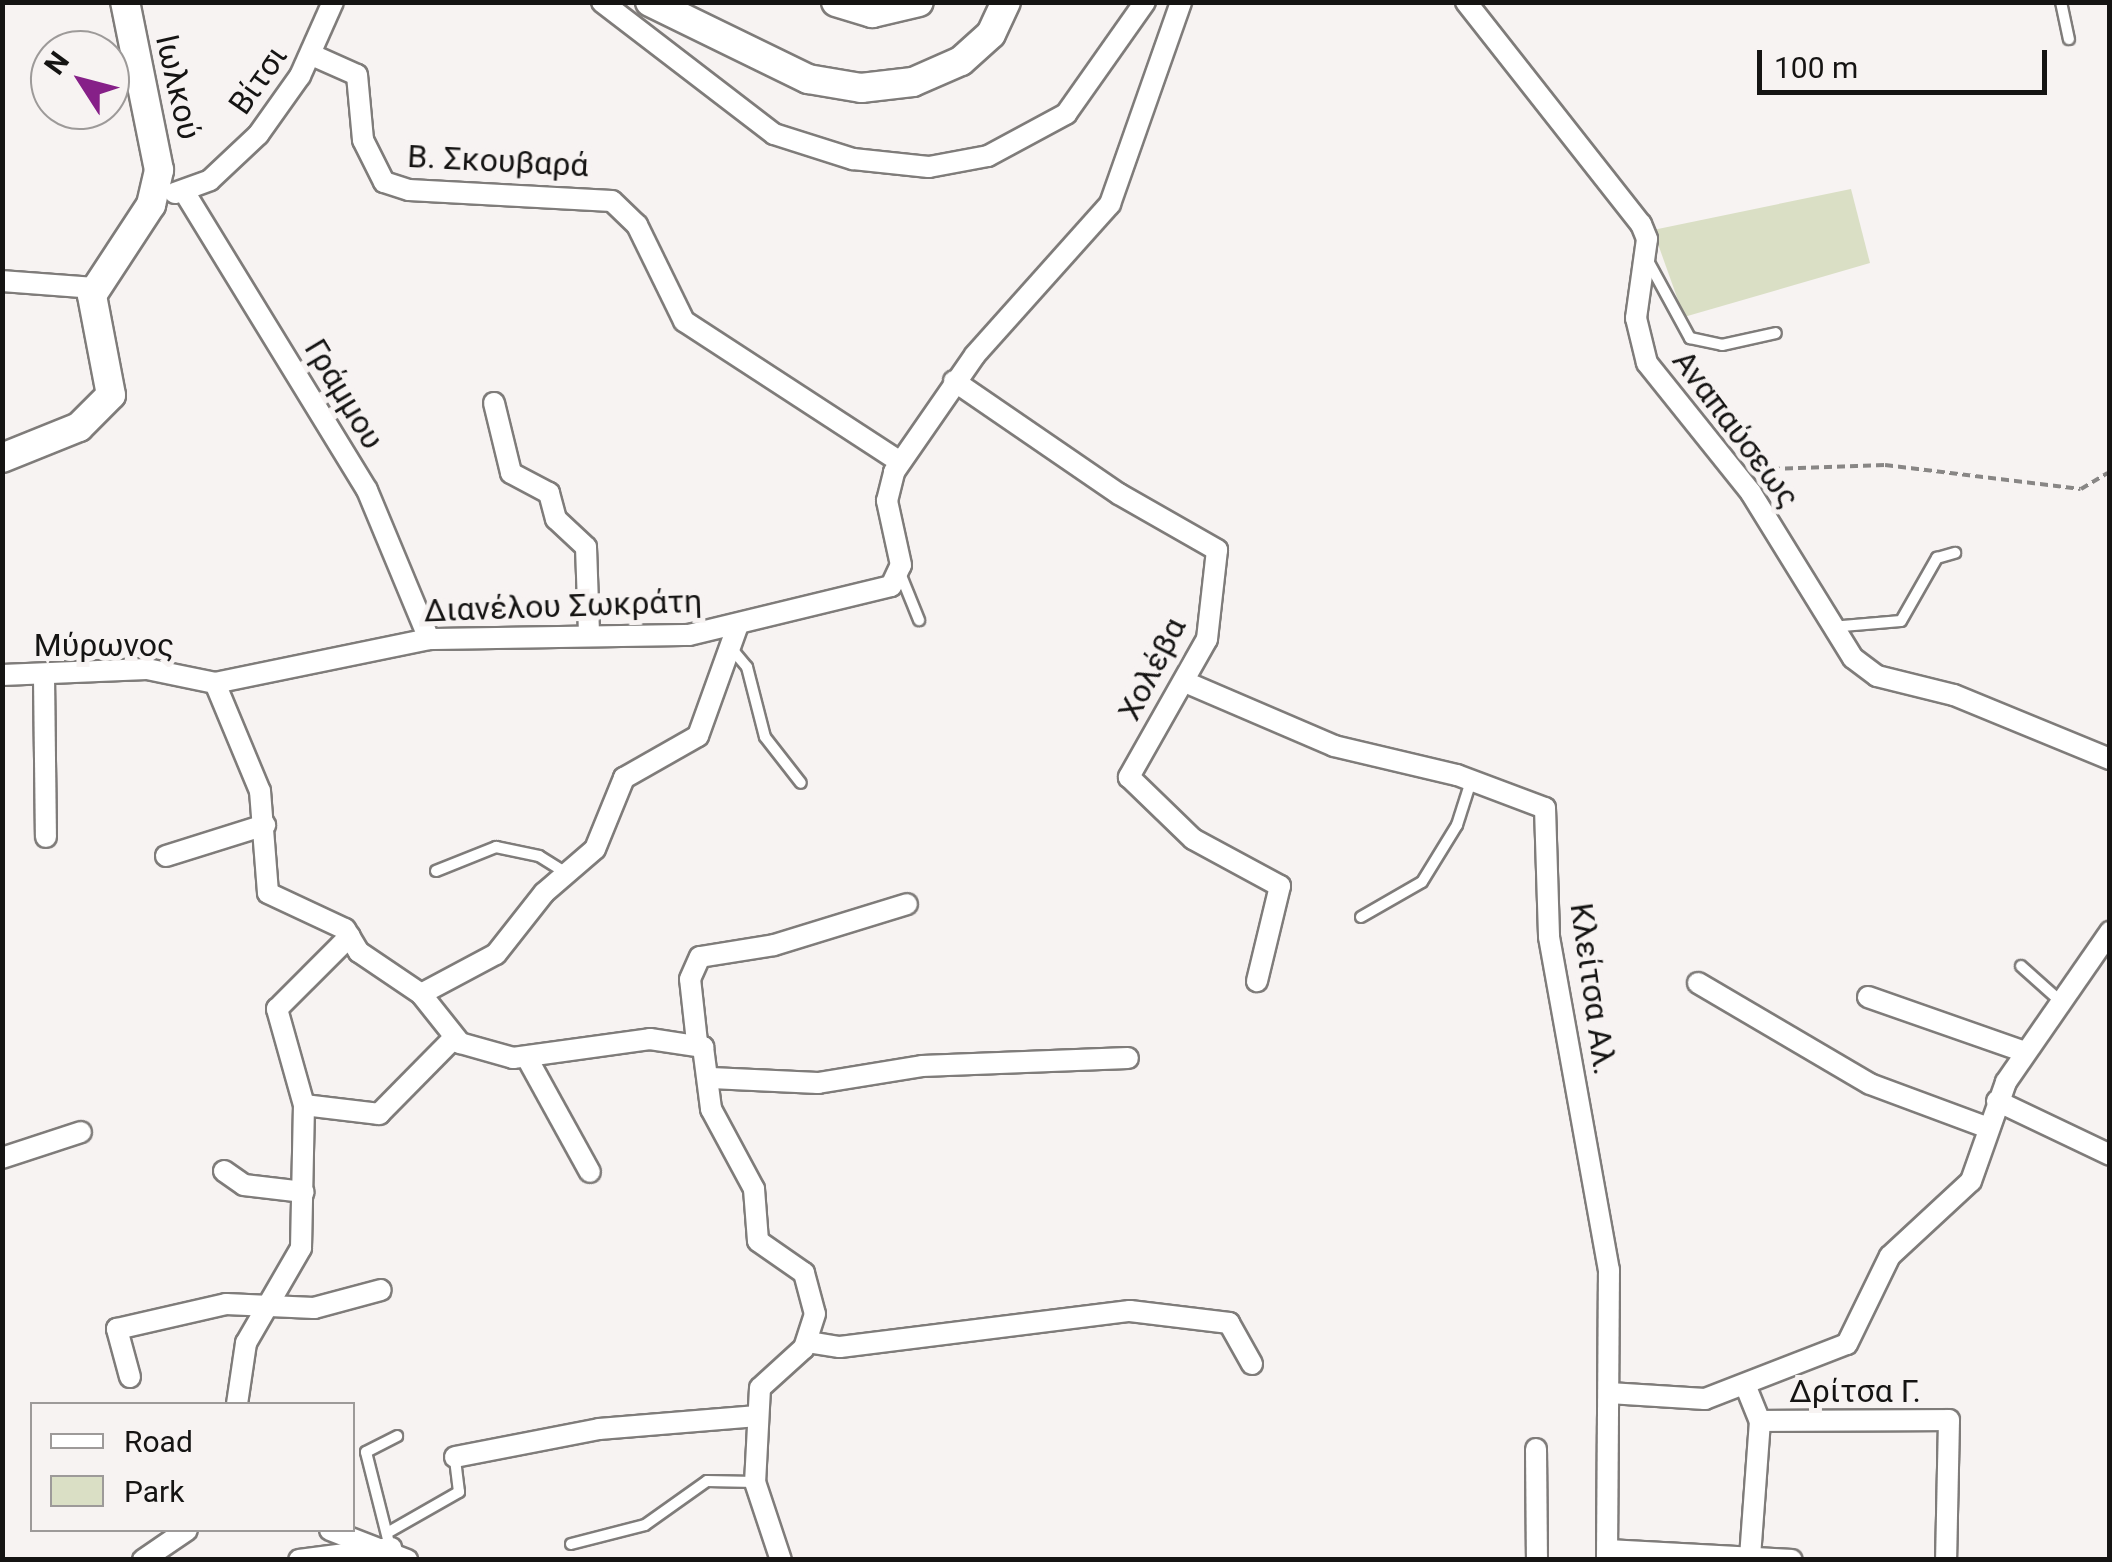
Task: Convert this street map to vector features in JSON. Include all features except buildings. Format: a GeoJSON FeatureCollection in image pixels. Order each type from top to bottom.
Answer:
{"type":"FeatureCollection","features":[{"type":"Feature","properties":{"kind":"main road","name":"Ιωλκού"},"geometry":{"type":"LineString","coordinates":[[125,2],[170,192]]}},
{"type":"Feature","properties":{"kind":"main road"},"geometry":{"type":"LineString","coordinates":[[650,2],[796,74],[861,88],[912,82],[961,60],[991,34],[1006,2]]}},
{"type":"Feature","properties":{"kind":"main road"},"geometry":{"type":"LineString","coordinates":[[836,2],[872,13],[919,2]]}},
{"type":"Feature","properties":{"kind":"main road"},"geometry":{"type":"LineString","coordinates":[[2,458],[80,427],[108,400],[111,373],[91,316],[94,288],[170,192]]}},
{"type":"Feature","properties":{"kind":"street","name":"Βίτσι"},"geometry":{"type":"LineString","coordinates":[[170,192],[247,148],[312,55],[334,2]]}},
{"type":"Feature","properties":{"kind":"street"},"geometry":{"type":"LineString","coordinates":[[602,2],[774,134],[853,159],[929,167],[988,156],[1066,114],[1145,2]]}},
{"type":"Feature","properties":{"kind":"street"},"geometry":{"type":"LineString","coordinates":[[899,572],[887,501],[900,462],[954,381],[1110,204],[1181,2]]}},
{"type":"Feature","properties":{"kind":"street","name":"Αναπαύσεως"},"geometry":{"type":"LineString","coordinates":[[1466,2],[1641,224],[1644,256],[1636,318],[1647,363],[1752,493],[1830,628],[1877,676],[1954,695],[2110,760]]}},
{"type":"Feature","properties":{"kind":"street","name":"Β. Σκουβαρά"},"geometry":{"type":"LineString","coordinates":[[312,55],[356,75],[363,140],[384,182],[409,190],[612,201],[637,225],[684,321],[900,462]]}},
{"type":"Feature","properties":{"kind":"street","name":"Γράμμου"},"geometry":{"type":"LineString","coordinates":[[170,192],[367,490],[429,639]]}},
{"type":"Feature","properties":{"kind":"street"},"geometry":{"type":"LineString","coordinates":[[2,281],[94,288]]}},
{"type":"Feature","properties":{"kind":"street","name":"Χολέβα"},"geometry":{"type":"LineString","coordinates":[[954,381],[1119,494],[1217,550],[1210,630],[1185,682],[1129,777],[1192,839],[1280,886],[1258,981]]}},
{"type":"Feature","properties":{"kind":"street"},"geometry":{"type":"LineString","coordinates":[[494,403],[511,474],[543,487],[561,528],[586,546],[589,635]]}},
{"type":"Feature","properties":{"kind":"street","name":"Διανέλου Σωκράτη"},"geometry":{"type":"LineString","coordinates":[[215,684],[429,639],[670,636],[738,625],[880,591],[899,572]]}},
{"type":"Feature","properties":{"kind":"street"},"geometry":{"type":"LineString","coordinates":[[697,1042],[574,1046],[527,1058],[453,1039],[422,994],[485,964],[596,849],[624,778],[702,731],[738,625]]}},
{"type":"Feature","properties":{"kind":"street","name":"Μύρωνος"},"geometry":{"type":"LineString","coordinates":[[2,674],[44,677],[148,669],[215,684],[246,746],[265,825],[268,893],[350,936],[362,954],[422,994]]}},
{"type":"Feature","properties":{"kind":"street"},"geometry":{"type":"LineString","coordinates":[[44,677],[46,837]]}},
{"type":"Feature","properties":{"kind":"street","name":"Κλείτσα Αλ."},"geometry":{"type":"LineString","coordinates":[[1185,682],[1334,746],[1471,780],[1545,808],[1549,938],[1609,1270],[1608,1555]]}},
{"type":"Feature","properties":{"kind":"street"},"geometry":{"type":"LineString","coordinates":[[166,856],[265,825]]}},
{"type":"Feature","properties":{"kind":"street"},"geometry":{"type":"LineString","coordinates":[[781,1560],[755,1482],[757,1416],[764,1377],[808,1342],[816,1323],[810,1288],[798,1266],[758,1241],[754,1190],[714,1118],[708,1052],[697,1042],[690,979],[700,957],[774,944],[907,904]]}},
{"type":"Feature","properties":{"kind":"street"},"geometry":{"type":"LineString","coordinates":[[1609,1392],[1694,1400],[1746,1387],[1850,1341],[1890,1256],[1971,1181],[1997,1102],[2026,1052],[2110,932]]}},
{"type":"Feature","properties":{"kind":"street"},"geometry":{"type":"LineString","coordinates":[[237,1402],[246,1343],[302,1248],[304,1105],[276,1009],[350,936]]}},
{"type":"Feature","properties":{"kind":"street"},"geometry":{"type":"LineString","coordinates":[[1698,984],[1870,1084],[1988,1128]]}},
{"type":"Feature","properties":{"kind":"street"},"geometry":{"type":"LineString","coordinates":[[1868,997],[2026,1052]]}},
{"type":"Feature","properties":{"kind":"street"},"geometry":{"type":"LineString","coordinates":[[304,1105],[379,1114],[453,1039]]}},
{"type":"Feature","properties":{"kind":"street"},"geometry":{"type":"LineString","coordinates":[[527,1058],[590,1172]]}},
{"type":"Feature","properties":{"kind":"street"},"geometry":{"type":"LineString","coordinates":[[712,1078],[818,1083],[922,1066],[1128,1058]]}},
{"type":"Feature","properties":{"kind":"street"},"geometry":{"type":"LineString","coordinates":[[1997,1102],[2110,1155]]}},
{"type":"Feature","properties":{"kind":"street"},"geometry":{"type":"LineString","coordinates":[[2,1158],[81,1132]]}},
{"type":"Feature","properties":{"kind":"street"},"geometry":{"type":"LineString","coordinates":[[224,1171],[244,1186],[304,1192]]}},
{"type":"Feature","properties":{"kind":"street"},"geometry":{"type":"LineString","coordinates":[[130,1378],[117,1329],[226,1304],[314,1308],[382,1290]]}},
{"type":"Feature","properties":{"kind":"street"},"geometry":{"type":"LineString","coordinates":[[808,1342],[852,1346],[1130,1311],[1224,1321],[1244,1338],[1252,1364]]}},
{"type":"Feature","properties":{"kind":"street"},"geometry":{"type":"LineString","coordinates":[[1746,1387],[1760,1421],[1750,1557]]}},
{"type":"Feature","properties":{"kind":"street"},"geometry":{"type":"LineString","coordinates":[[455,1457],[599,1429],[757,1416]]}},
{"type":"Feature","properties":{"kind":"street","name":"Δρίτσα Γ."},"geometry":{"type":"LineString","coordinates":[[1760,1421],[1950,1420],[1946,1560]]}},
{"type":"Feature","properties":{"kind":"street"},"geometry":{"type":"LineString","coordinates":[[1536,1450],[1537,1560]]}},
{"type":"Feature","properties":{"kind":"street"},"geometry":{"type":"LineString","coordinates":[[143,1560],[185,1532]]}},
{"type":"Feature","properties":{"kind":"street"},"geometry":{"type":"LineString","coordinates":[[338,1532],[395,1547]]}},
{"type":"Feature","properties":{"kind":"street"},"geometry":{"type":"LineString","coordinates":[[299,1560],[395,1547]]}},
{"type":"Feature","properties":{"kind":"street"},"geometry":{"type":"LineString","coordinates":[[1608,1555],[1792,1560]]}},
{"type":"Feature","properties":{"kind":"lane"},"geometry":{"type":"LineString","coordinates":[[2061,2],[2069,38]]}},
{"type":"Feature","properties":{"kind":"lane"},"geometry":{"type":"LineString","coordinates":[[1644,256],[1690,338],[1722,345],[1776,333]]}},
{"type":"Feature","properties":{"kind":"lane"},"geometry":{"type":"LineString","coordinates":[[1830,628],[1901,621],[1937,558],[1954,553]]}},
{"type":"Feature","properties":{"kind":"lane"},"geometry":{"type":"LineString","coordinates":[[899,572],[920,620]]}},
{"type":"Feature","properties":{"kind":"lane"},"geometry":{"type":"LineString","coordinates":[[730,648],[747,666],[766,738],[801,782]]}},
{"type":"Feature","properties":{"kind":"lane"},"geometry":{"type":"LineString","coordinates":[[1360,917],[1422,882],[1457,825],[1471,780]]}},
{"type":"Feature","properties":{"kind":"lane"},"geometry":{"type":"LineString","coordinates":[[436,871],[496,847],[529,852],[568,874]]}},
{"type":"Feature","properties":{"kind":"lane"},"geometry":{"type":"LineString","coordinates":[[2021,966],[2060,1002]]}},
{"type":"Feature","properties":{"kind":"lane"},"geometry":{"type":"LineString","coordinates":[[396,1436],[366,1452],[395,1547],[459,1492],[455,1457]]}},
{"type":"Feature","properties":{"kind":"lane"},"geometry":{"type":"LineString","coordinates":[[571,1544],[645,1525],[707,1481],[755,1482]]}},
{"type":"Feature","properties":{"kind":"path"},"geometry":{"type":"LineString","coordinates":[[1736,456],[1772,469],[1885,465],[2081,489],[2108,473]]}},
{"type":"Feature","properties":{"kind":"green space"},"geometry":{"type":"Polygon","coordinates":[[[1851,189],[1870,263],[1684,317],[1653,230],[1851,189]]]}}]}
